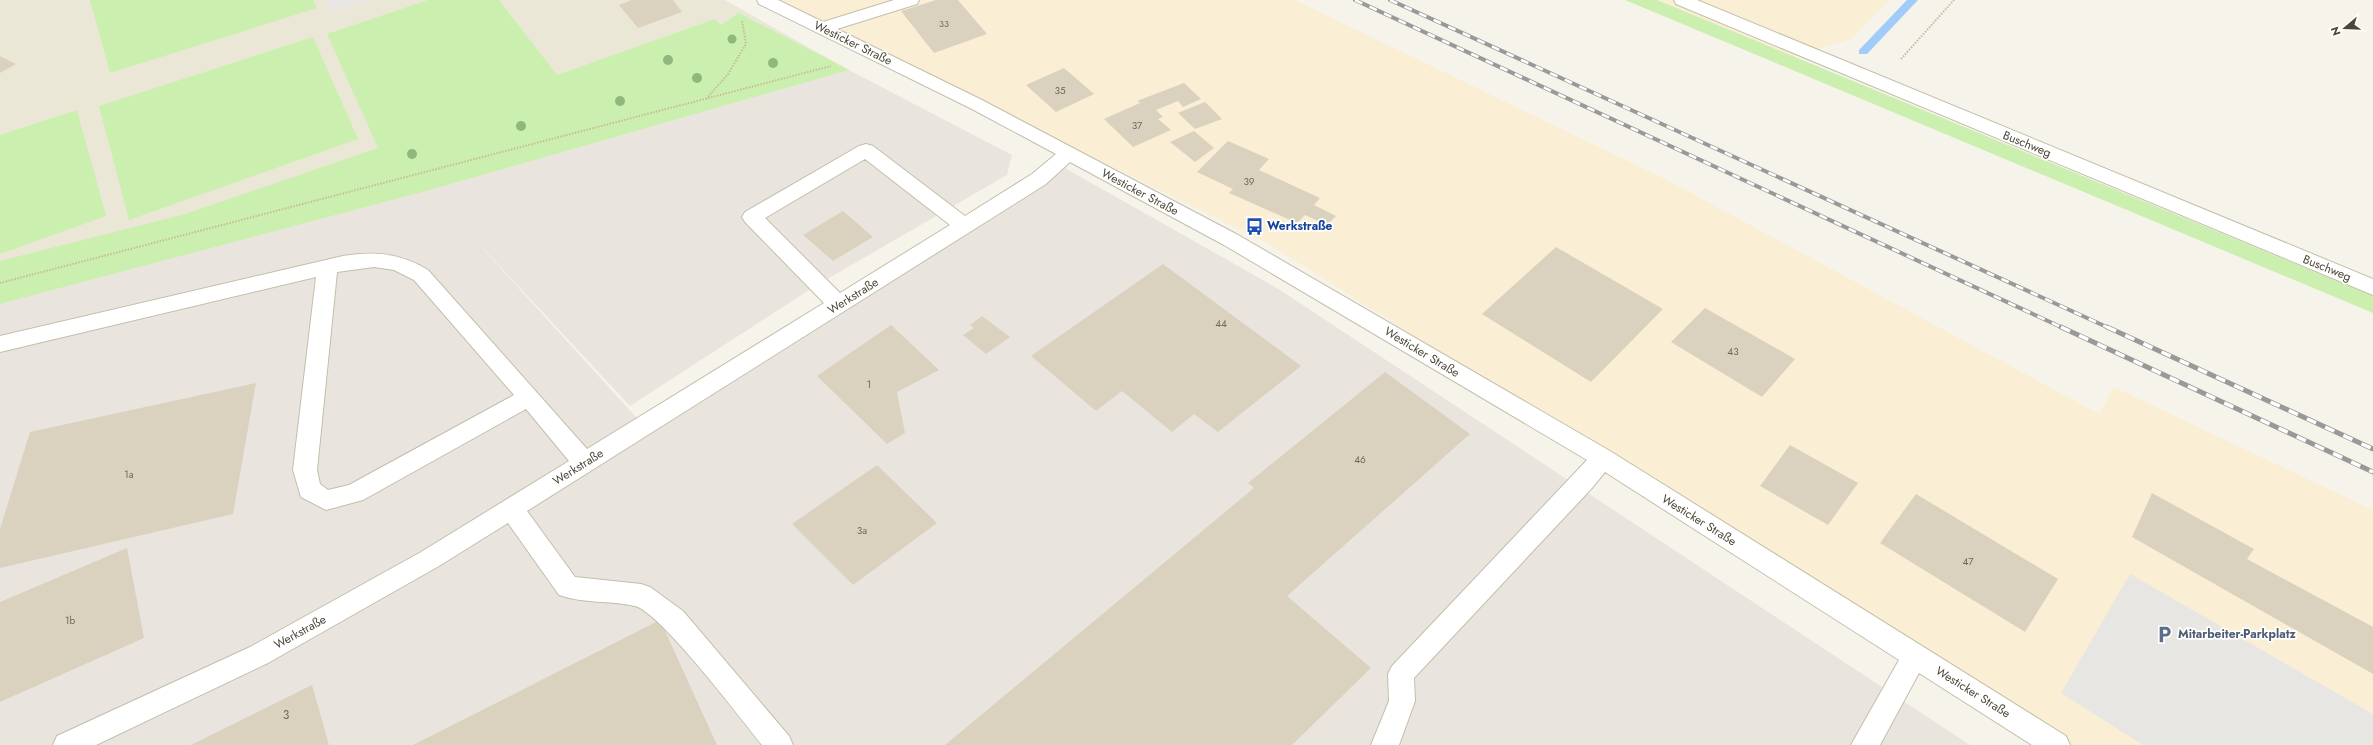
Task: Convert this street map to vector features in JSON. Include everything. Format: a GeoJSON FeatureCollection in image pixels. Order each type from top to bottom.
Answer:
{"type":"FeatureCollection","features":[{"type":"Feature","properties":{"kind":"street","name":"Westicker Straße"},"geometry":{"type":"LineString","coordinates":[[765,0],[1069,153],[1244,248],[1602,458],[2056,745]]}},
{"type":"Feature","properties":{"kind":"street"},"geometry":{"type":"LineString","coordinates":[[822,28],[911,0]]}},
{"type":"Feature","properties":{"kind":"street","name":"Buschweg"},"geometry":{"type":"LineString","coordinates":[[1682,0],[1880,84],[2373,286]]}},
{"type":"Feature","properties":{"kind":"street"},"geometry":{"type":"LineString","coordinates":[[839,305],[752,217],[866,150],[964,226]]}},
{"type":"Feature","properties":{"kind":"street","name":"Werkstraße"},"geometry":{"type":"LineString","coordinates":[[67,745],[259,655],[430,559],[839,305],[1038,179],[1069,153]]}},
{"type":"Feature","properties":{"kind":"street"},"geometry":{"type":"LineString","coordinates":[[0,344],[327,267],[375,258],[404,264],[421,275],[529,397],[584,463]]}},
{"type":"Feature","properties":{"kind":"street"},"geometry":{"type":"LineString","coordinates":[[327,267],[305,470],[308,490],[326,500],[355,493],[529,397]]}},
{"type":"Feature","properties":{"kind":"street"},"geometry":{"type":"LineString","coordinates":[[1385,745],[1402,701],[1401,674],[1584,481],[1602,458]]}},
{"type":"Feature","properties":{"kind":"street"},"geometry":{"type":"LineString","coordinates":[[511,508],[568,587],[598,592],[641,594],[674,620],[779,745]]}},
{"type":"Feature","properties":{"kind":"street"},"geometry":{"type":"LineString","coordinates":[[1865,745],[1915,656]]}},
{"type":"Feature","properties":{"kind":"path"},"geometry":{"type":"LineString","coordinates":[[1880,84],[1954,0]]}},
{"type":"Feature","properties":{"kind":"path"},"geometry":{"type":"LineString","coordinates":[[705,100],[728,74],[746,44],[742,16]]}},
{"type":"Feature","properties":{"kind":"path"},"geometry":{"type":"LineString","coordinates":[[0,283],[848,62],[867,50]]}},
{"type":"Feature","properties":{"kind":"shaded area"},"geometry":{"type":"Polygon","coordinates":[[[0,0],[725,0],[849,70],[430,190],[0,304],[0,0]]]}},
{"type":"Feature","properties":{"kind":"shaded area"},"geometry":{"type":"Polygon","coordinates":[[[325,0],[370,0],[332,13],[325,0]]]}},
{"type":"Feature","properties":{"kind":"shaded area"},"geometry":{"type":"Polygon","coordinates":[[[773,0],[1295,0],[1669,181],[2099,414],[2114,387],[2373,510],[2373,745],[2066,745],[1265,242],[773,0]]]}},
{"type":"Feature","properties":{"kind":"shaded area"},"geometry":{"type":"Polygon","coordinates":[[[1657,0],[1889,0],[1851,39],[1793,57],[1657,0]]]}},
{"type":"Feature","properties":{"kind":"shaded area"},"geometry":{"type":"Polygon","coordinates":[[[849,70],[1012,155],[1007,175],[817,285],[630,406],[464,228],[646,428],[1063,167],[1277,288],[1970,745],[0,745],[0,304],[430,190],[849,70]]]}},
{"type":"Feature","properties":{"kind":"shaded area","name":"Mitarbeiter-Parkplatz"},"geometry":{"type":"Polygon","coordinates":[[[2130,574],[2373,714],[2373,745],[2143,745],[2061,693],[2130,574]]]}},
{"type":"Feature","properties":{"kind":"green space"},"geometry":{"type":"Polygon","coordinates":[[[90,0],[313,0],[317,8],[110,73],[90,0]]]}},
{"type":"Feature","properties":{"kind":"green space"},"geometry":{"type":"Polygon","coordinates":[[[428,0],[499,0],[557,75],[715,19],[721,25],[739,13],[849,70],[430,190],[0,304],[0,261],[185,214],[378,148],[327,34],[428,0]]]}},
{"type":"Feature","properties":{"kind":"green space"},"geometry":{"type":"Polygon","coordinates":[[[1625,0],[1657,0],[2373,296],[2373,313],[1625,0]]]}},
{"type":"Feature","properties":{"kind":"green space"},"geometry":{"type":"Polygon","coordinates":[[[313,37],[358,139],[129,220],[99,106],[313,37]]]}},
{"type":"Feature","properties":{"kind":"green space"},"geometry":{"type":"Polygon","coordinates":[[[77,110],[106,216],[0,254],[0,135],[77,110]]]}},
{"type":"Feature","properties":{"kind":"building"},"geometry":{"type":"Polygon","coordinates":[[[632,0],[673,0],[682,12],[638,28],[619,5],[632,0]]]}},
{"type":"Feature","properties":{"kind":"building"},"geometry":{"type":"Polygon","coordinates":[[[936,0],[958,0],[987,34],[934,53],[901,11],[936,0]]]}},
{"type":"Feature","properties":{"kind":"building"},"geometry":{"type":"Polygon","coordinates":[[[0,56],[16,64],[0,73],[0,56]]]}},
{"type":"Feature","properties":{"kind":"building"},"geometry":{"type":"Polygon","coordinates":[[[1064,68],[1094,94],[1056,112],[1026,85],[1064,68]]]}},
{"type":"Feature","properties":{"kind":"building"},"geometry":{"type":"Polygon","coordinates":[[[1184,83],[1201,99],[1183,107],[1178,101],[1156,110],[1163,117],[1158,119],[1171,130],[1133,147],[1104,119],[1140,103],[1137,101],[1184,83]]]}},
{"type":"Feature","properties":{"kind":"building"},"geometry":{"type":"Polygon","coordinates":[[[1205,102],[1222,119],[1195,129],[1178,113],[1205,102]]]}},
{"type":"Feature","properties":{"kind":"building"},"geometry":{"type":"Polygon","coordinates":[[[1194,131],[1214,148],[1195,162],[1170,142],[1194,131]]]}},
{"type":"Feature","properties":{"kind":"building"},"geometry":{"type":"Polygon","coordinates":[[[1228,141],[1269,159],[1259,170],[1320,198],[1314,205],[1336,216],[1327,225],[1305,215],[1297,223],[1229,193],[1233,189],[1197,172],[1228,141]]]}},
{"type":"Feature","properties":{"kind":"building"},"geometry":{"type":"Polygon","coordinates":[[[843,211],[873,237],[833,261],[803,235],[843,211]]]}},
{"type":"Feature","properties":{"kind":"building"},"geometry":{"type":"Polygon","coordinates":[[[1556,247],[1663,309],[1591,382],[1482,314],[1556,247]]]}},
{"type":"Feature","properties":{"kind":"building"},"geometry":{"type":"Polygon","coordinates":[[[1163,264],[1301,366],[1218,432],[1194,414],[1172,432],[1122,391],[1096,411],[1031,356],[1163,264]]]}},
{"type":"Feature","properties":{"kind":"building"},"geometry":{"type":"Polygon","coordinates":[[[1705,308],[1795,359],[1762,397],[1671,342],[1705,308]]]}},
{"type":"Feature","properties":{"kind":"building"},"geometry":{"type":"Polygon","coordinates":[[[982,316],[1010,337],[986,354],[963,335],[974,328],[970,325],[982,316]]]}},
{"type":"Feature","properties":{"kind":"building"},"geometry":{"type":"Polygon","coordinates":[[[891,325],[939,370],[897,392],[905,433],[887,444],[817,376],[891,325]]]}},
{"type":"Feature","properties":{"kind":"building"},"geometry":{"type":"Polygon","coordinates":[[[1385,372],[1470,434],[1287,596],[1371,668],[1292,745],[945,745],[1254,488],[1248,483],[1385,372]]]}},
{"type":"Feature","properties":{"kind":"building"},"geometry":{"type":"Polygon","coordinates":[[[256,383],[233,514],[0,568],[0,529],[30,432],[256,383]]]}},
{"type":"Feature","properties":{"kind":"building"},"geometry":{"type":"Polygon","coordinates":[[[1790,445],[1858,483],[1828,525],[1760,486],[1790,445]]]}},
{"type":"Feature","properties":{"kind":"building"},"geometry":{"type":"Polygon","coordinates":[[[877,465],[937,523],[853,585],[792,524],[877,465]]]}},
{"type":"Feature","properties":{"kind":"building"},"geometry":{"type":"Polygon","coordinates":[[[2152,493],[2254,549],[2247,559],[2373,627],[2373,674],[2132,537],[2152,493]]]}},
{"type":"Feature","properties":{"kind":"building"},"geometry":{"type":"Polygon","coordinates":[[[1916,494],[2058,579],[2025,632],[1880,543],[1916,494]]]}},
{"type":"Feature","properties":{"kind":"building"},"geometry":{"type":"Polygon","coordinates":[[[127,548],[144,638],[0,702],[0,602],[127,548]]]}},
{"type":"Feature","properties":{"kind":"building"},"geometry":{"type":"Polygon","coordinates":[[[660,620],[717,745],[413,745],[660,620]]]}},
{"type":"Feature","properties":{"kind":"building"},"geometry":{"type":"Polygon","coordinates":[[[312,685],[329,745],[191,745],[312,685]]]}},
{"type":"Feature","properties":{"kind":"waterway"},"geometry":{"type":"LineString","coordinates":[[1863,52],[1913,0]]}},
{"type":"Feature","properties":{"kind":"railway"},"geometry":{"type":"LineString","coordinates":[[1355,0],[2063,328]]}},
{"type":"Feature","properties":{"kind":"railway"},"geometry":{"type":"LineString","coordinates":[[1390,0],[2109,328]]}},
{"type":"Feature","properties":{"kind":"railway"},"geometry":{"type":"LineString","coordinates":[[2061,327],[2373,472]]}},
{"type":"Feature","properties":{"kind":"railway"},"geometry":{"type":"LineString","coordinates":[[2107,327],[2373,449]]}},
{"type":"Feature","properties":{"kind":"place","name":"Werkstraße"},"geometry":{"type":"Point","coordinates":[1254,226]}},
{"type":"Feature","properties":{"kind":"place","name":"Mitarbeiter-Parkplatz"},"geometry":{"type":"Point","coordinates":[2165,634]}}]}
